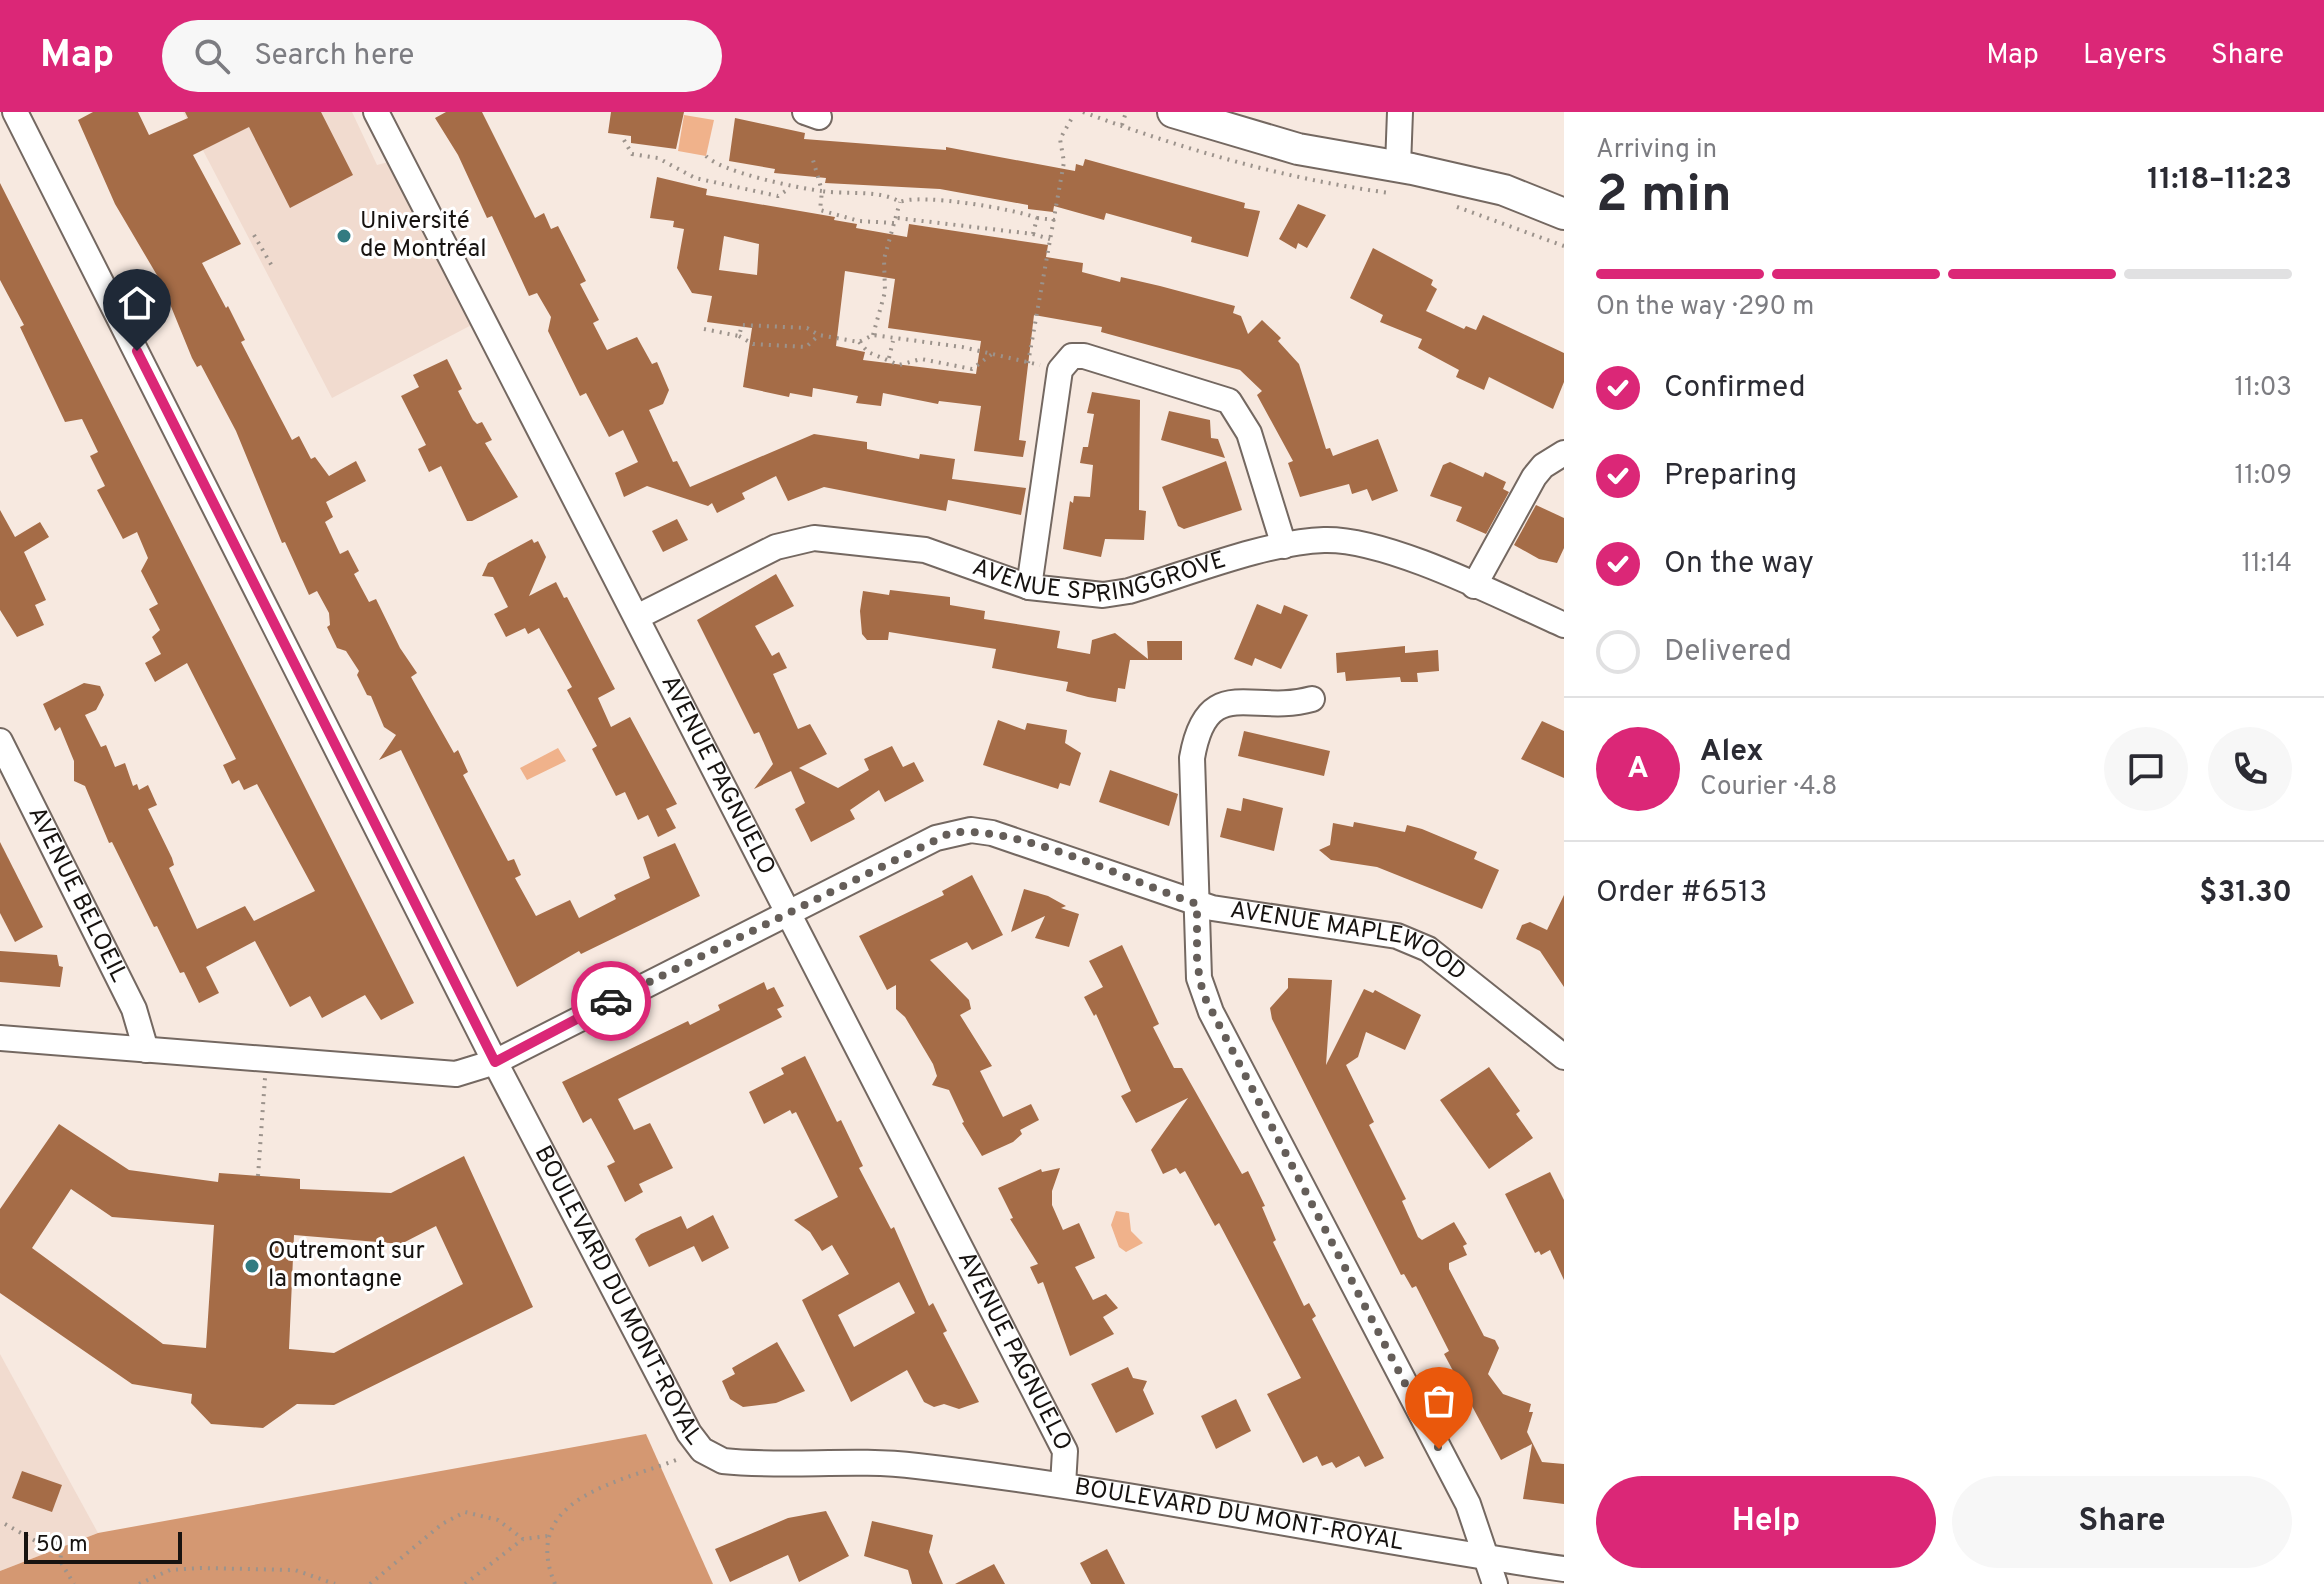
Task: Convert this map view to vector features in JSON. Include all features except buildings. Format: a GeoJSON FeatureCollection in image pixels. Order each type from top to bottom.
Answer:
{"type":"FeatureCollection","features":[{"type":"Feature","properties":{"kind":"main road"},"geometry":{"type":"LineString","coordinates":[[1173,112],[1397,180],[1504,190],[1564,214]]}},
{"type":"Feature","properties":{"kind":"street","name":"BOULEVARD DU MONT-ROYAL"},"geometry":{"type":"LineString","coordinates":[[15,112],[495,1062],[689,1433],[702,1450],[723,1461],[749,1464],[872,1462],[1063,1485],[1564,1569]]}},
{"type":"Feature","properties":{"kind":"street","name":"AVENUE PAGNUELO"},"geometry":{"type":"LineString","coordinates":[[376,112],[1065,1451],[1063,1485]]}},
{"type":"Feature","properties":{"kind":"street"},"geometry":{"type":"LineString","coordinates":[[1397,180],[1400,112]]}},
{"type":"Feature","properties":{"kind":"street"},"geometry":{"type":"LineString","coordinates":[[1029,587],[1060,370],[1072,356],[1084,356],[1229,401],[1249,433],[1284,546]]}},
{"type":"Feature","properties":{"kind":"street"},"geometry":{"type":"LineString","coordinates":[[1474,586],[1534,477],[1543,466],[1564,453]]}},
{"type":"Feature","properties":{"kind":"street","name":"AVENUE SPRINGGROVE"},"geometry":{"type":"LineString","coordinates":[[637,617],[776,547],[814,538],[925,550],[1029,587],[1103,595],[1129,591],[1284,546],[1327,540],[1365,545],[1474,586],[1564,625]]}},
{"type":"Feature","properties":{"kind":"street"},"geometry":{"type":"LineString","coordinates":[[1312,699],[1293,704],[1221,703],[1204,719],[1196,733],[1192,758],[1197,963],[1203,994],[1468,1504],[1495,1584]]}},
{"type":"Feature","properties":{"kind":"street","name":"AVENUE BELOEIL"},"geometry":{"type":"LineString","coordinates":[[0,741],[134,1009],[146,1050]]}},
{"type":"Feature","properties":{"kind":"street","name":"AVENUE MAPLEWOOD"},"geometry":{"type":"LineString","coordinates":[[495,1062],[936,838],[971,830],[1017,838],[1197,904],[1267,919],[1397,936],[1418,945],[1452,967],[1564,1057]]}},
{"type":"Feature","properties":{"kind":"street"},"geometry":{"type":"LineString","coordinates":[[0,1038],[456,1074],[495,1062]]}},
{"type":"Feature","properties":{"kind":"path"},"geometry":{"type":"LineString","coordinates":[[1083,112],[1287,176],[1397,180]]}},
{"type":"Feature","properties":{"kind":"path"},"geometry":{"type":"LineString","coordinates":[[1121,125],[1126,112]]}},
{"type":"Feature","properties":{"kind":"path"},"geometry":{"type":"LineString","coordinates":[[1028,363],[1064,162],[1060,139],[1073,116]]}},
{"type":"Feature","properties":{"kind":"path"},"geometry":{"type":"LineString","coordinates":[[624,140],[632,154],[658,158],[695,178],[778,196],[790,188]]}},
{"type":"Feature","properties":{"kind":"path"},"geometry":{"type":"LineString","coordinates":[[706,156],[728,172],[745,171],[790,188],[852,196],[888,195],[900,202]]}},
{"type":"Feature","properties":{"kind":"path"},"geometry":{"type":"LineString","coordinates":[[813,160],[822,191],[820,210],[859,221],[896,221],[1033,234],[1051,239]]}},
{"type":"Feature","properties":{"kind":"path"},"geometry":{"type":"LineString","coordinates":[[726,183],[728,172]]}},
{"type":"Feature","properties":{"kind":"path"},"geometry":{"type":"LineString","coordinates":[[900,202],[909,198],[949,201],[1055,220]]}},
{"type":"Feature","properties":{"kind":"path"},"geometry":{"type":"LineString","coordinates":[[873,335],[885,292],[884,259],[900,202]]}},
{"type":"Feature","properties":{"kind":"path"},"geometry":{"type":"LineString","coordinates":[[1452,206],[1564,246]]}},
{"type":"Feature","properties":{"kind":"path"},"geometry":{"type":"LineString","coordinates":[[1033,234],[1037,218]]}},
{"type":"Feature","properties":{"kind":"path"},"geometry":{"type":"LineString","coordinates":[[254,235],[272,266]]}},
{"type":"Feature","properties":{"kind":"path"},"geometry":{"type":"LineString","coordinates":[[739,336],[742,325],[807,328],[819,335],[859,342],[873,335],[1038,364]]}},
{"type":"Feature","properties":{"kind":"path"},"geometry":{"type":"LineString","coordinates":[[704,329],[739,336],[753,344],[806,347],[819,335]]}},
{"type":"Feature","properties":{"kind":"path"},"geometry":{"type":"LineString","coordinates":[[889,358],[893,340]]}},
{"type":"Feature","properties":{"kind":"path"},"geometry":{"type":"LineString","coordinates":[[859,342],[868,352],[889,358],[899,365],[921,359],[972,369],[992,354]]}},
{"type":"Feature","properties":{"kind":"path"},"geometry":{"type":"LineString","coordinates":[[258,1176],[266,1060]]}},
{"type":"Feature","properties":{"kind":"path"},"geometry":{"type":"LineString","coordinates":[[555,1584],[546,1559],[548,1536],[556,1520],[579,1498],[702,1450]]}},
{"type":"Feature","properties":{"kind":"path"},"geometry":{"type":"LineString","coordinates":[[370,1584],[442,1524],[465,1512],[498,1520],[523,1539]]}},
{"type":"Feature","properties":{"kind":"path"},"geometry":{"type":"LineString","coordinates":[[5,1524],[41,1544],[58,1543],[62,1549],[60,1561],[74,1584]]}},
{"type":"Feature","properties":{"kind":"path"},"geometry":{"type":"LineString","coordinates":[[465,1584],[523,1539],[548,1536]]}},
{"type":"Feature","properties":{"kind":"path"},"geometry":{"type":"LineString","coordinates":[[139,1584],[170,1570],[201,1568],[295,1570],[335,1584]]}},
{"type":"Feature","properties":{"kind":"shaded area","name":"Université de Montréal"},"geometry":{"type":"Polygon","coordinates":[[[183,112],[352,112],[377,165],[400,159],[483,319],[332,398],[183,112]]]}},
{"type":"Feature","properties":{"kind":"shaded area"},"geometry":{"type":"Polygon","coordinates":[[[684,115],[714,120],[706,156],[678,151],[684,115]]]}},
{"type":"Feature","properties":{"kind":"shaded area"},"geometry":{"type":"Polygon","coordinates":[[[558,748],[566,761],[527,780],[520,768],[558,748]]]}},
{"type":"Feature","properties":{"kind":"shaded area"},"geometry":{"type":"Polygon","coordinates":[[[1116,1211],[1129,1213],[1131,1231],[1143,1243],[1126,1252],[1119,1247],[1111,1225],[1116,1211]]]}},
{"type":"Feature","properties":{"kind":"shaded area"},"geometry":{"type":"Polygon","coordinates":[[[0,1354],[98,1533],[0,1571],[0,1354]]]}},
{"type":"Feature","properties":{"kind":"shaded area"},"geometry":{"type":"Polygon","coordinates":[[[646,1434],[713,1584],[0,1584],[0,1571],[98,1533],[646,1434]]]}},
{"type":"Feature","properties":{"kind":"way so far"},"geometry":{"type":"LineString","coordinates":[[611,1001],[787,911],[950,833],[971,830],[1017,838],[1197,904],[1197,963],[1203,994],[1439,1449]]}},
{"type":"Feature","properties":{"kind":"place","name":"Université de Montréal"},"geometry":{"type":"Point","coordinates":[344,236]}},
{"type":"Feature","properties":{"kind":"place","name":"Outremont sur la montagne"},"geometry":{"type":"Point","coordinates":[252,1266]}},
{"type":"Feature","properties":{"kind":"route"},"geometry":{"type":"LineString","coordinates":[[137,351],[495,1062],[611,1001]]}}]}
